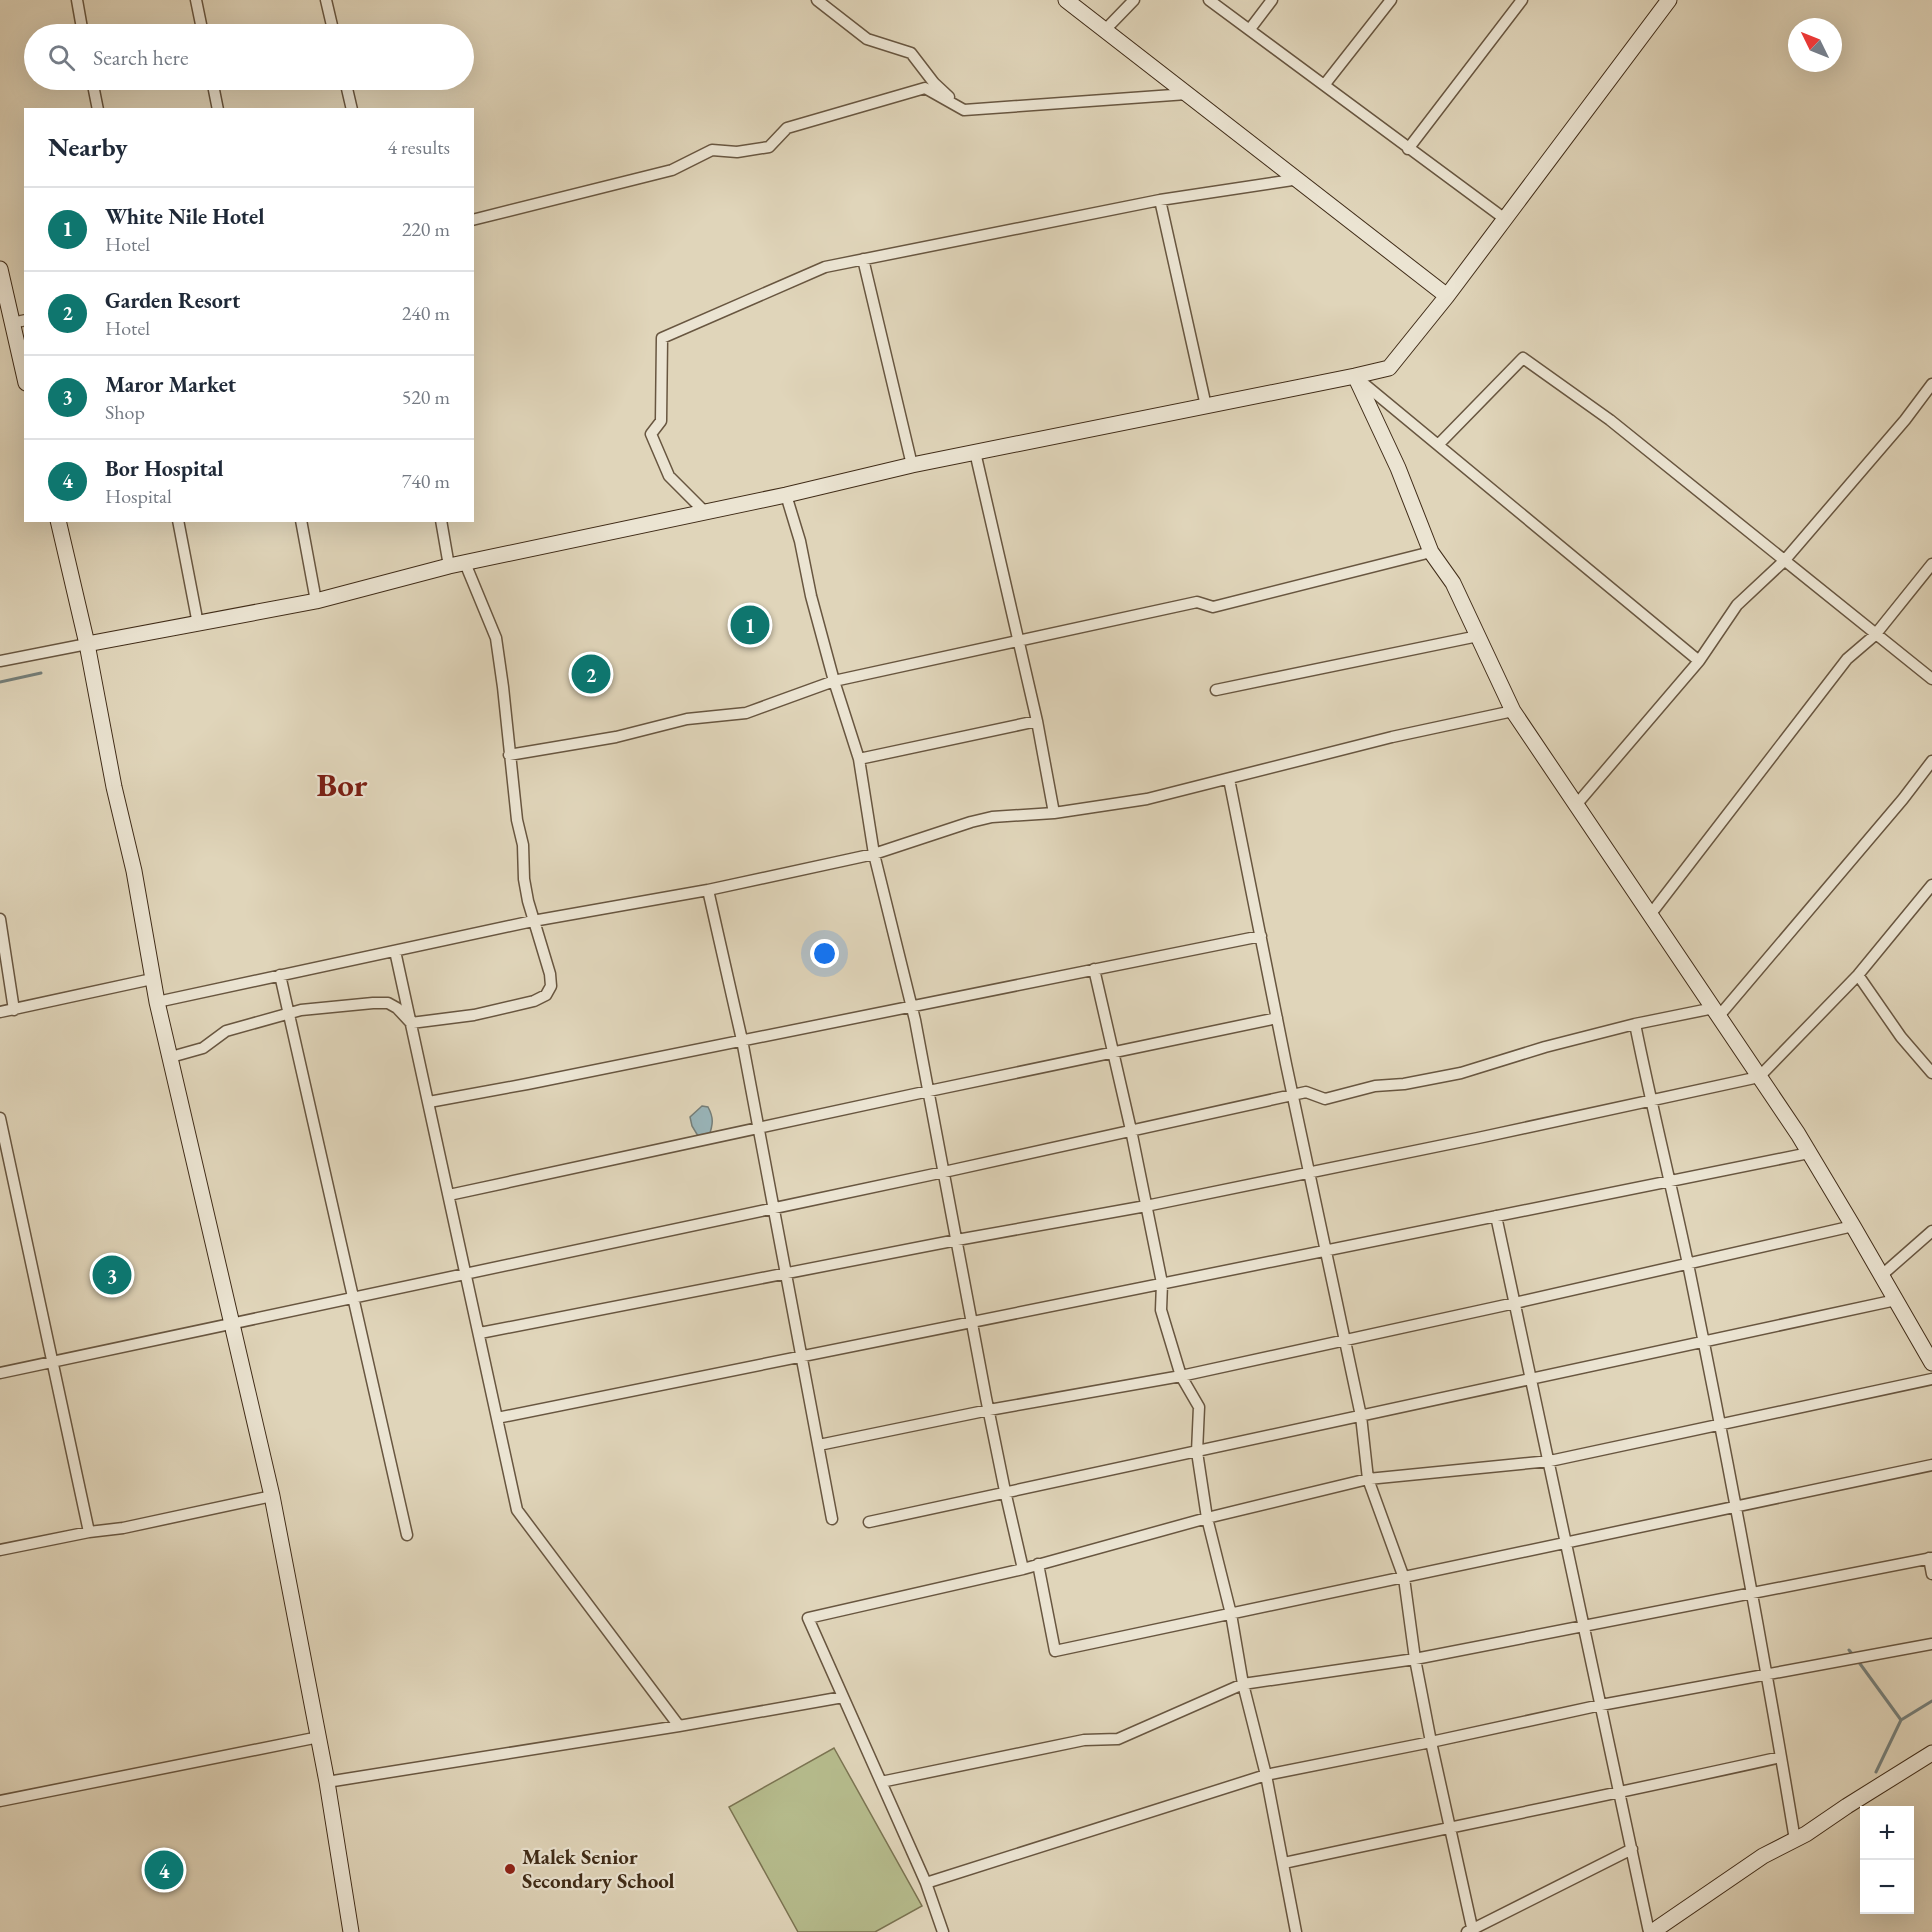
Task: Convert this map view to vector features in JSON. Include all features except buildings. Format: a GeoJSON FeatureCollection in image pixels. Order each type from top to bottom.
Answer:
{"type":"FeatureCollection","features":[{"type":"Feature","properties":{"kind":"street"},"geometry":{"type":"LineString","coordinates":[[76,0],[81,24]]}},
{"type":"Feature","properties":{"kind":"street"},"geometry":{"type":"LineString","coordinates":[[196,0],[201,24]]}},
{"type":"Feature","properties":{"kind":"street"},"geometry":{"type":"LineString","coordinates":[[326,0],[332,24]]}},
{"type":"Feature","properties":{"kind":"street"},"geometry":{"type":"LineString","coordinates":[[817,0],[867,39],[911,53],[934,83],[964,110]]}},
{"type":"Feature","properties":{"kind":"street"},"geometry":{"type":"LineString","coordinates":[[1066,0],[1447,296]]}},
{"type":"Feature","properties":{"kind":"street"},"geometry":{"type":"LineString","coordinates":[[1105,30],[1134,0]]}},
{"type":"Feature","properties":{"kind":"street"},"geometry":{"type":"LineString","coordinates":[[1209,0],[1505,219]]}},
{"type":"Feature","properties":{"kind":"street"},"geometry":{"type":"LineString","coordinates":[[1250,29],[1272,0]]}},
{"type":"Feature","properties":{"kind":"street"},"geometry":{"type":"LineString","coordinates":[[1325,84],[1391,0]]}},
{"type":"Feature","properties":{"kind":"street"},"geometry":{"type":"LineString","coordinates":[[1408,149],[1522,0]]}},
{"type":"Feature","properties":{"kind":"street"},"geometry":{"type":"LineString","coordinates":[[0,661],[316,601],[449,566],[786,495],[912,465],[1389,368],[1447,296],[1669,0]]}},
{"type":"Feature","properties":{"kind":"street"},"geometry":{"type":"LineString","coordinates":[[474,220],[672,170],[712,150],[737,152],[769,147],[786,128],[925,88],[964,110],[1187,94]]}},
{"type":"Feature","properties":{"kind":"street"},"geometry":{"type":"LineString","coordinates":[[94,90],[98,108]]}},
{"type":"Feature","properties":{"kind":"street"},"geometry":{"type":"LineString","coordinates":[[214,90],[218,108]]}},
{"type":"Feature","properties":{"kind":"street"},"geometry":{"type":"LineString","coordinates":[[347,90],[352,108]]}},
{"type":"Feature","properties":{"kind":"street"},"geometry":{"type":"LineString","coordinates":[[705,512],[669,476],[651,434],[661,421],[662,338],[825,267],[1160,200],[1299,179]]}},
{"type":"Feature","properties":{"kind":"street"},"geometry":{"type":"LineString","coordinates":[[1160,200],[1206,406]]}},
{"type":"Feature","properties":{"kind":"street"},"geometry":{"type":"LineString","coordinates":[[862,258],[912,465]]}},
{"type":"Feature","properties":{"kind":"street"},"geometry":{"type":"LineString","coordinates":[[0,269],[24,374]]}},
{"type":"Feature","properties":{"kind":"street"},"geometry":{"type":"LineString","coordinates":[[1439,444],[1523,358],[1610,420],[1932,679]]}},
{"type":"Feature","properties":{"kind":"street"},"geometry":{"type":"LineString","coordinates":[[1355,376],[1699,661]]}},
{"type":"Feature","properties":{"kind":"street"},"geometry":{"type":"LineString","coordinates":[[1355,376],[1398,468],[1431,552],[1453,583],[1513,711],[1717,1012],[1809,1153],[1932,1363]]}},
{"type":"Feature","properties":{"kind":"street"},"geometry":{"type":"LineString","coordinates":[[1576,806],[1699,661],[1737,605],[1784,561],[1905,420],[1932,384]]}},
{"type":"Feature","properties":{"kind":"street"},"geometry":{"type":"LineString","coordinates":[[975,452],[1037,721],[1054,813]]}},
{"type":"Feature","properties":{"kind":"street"},"geometry":{"type":"LineString","coordinates":[[786,495],[800,541],[811,596],[834,681],[859,759],[874,854],[912,1005],[988,1410],[1023,1569]]}},
{"type":"Feature","properties":{"kind":"street"},"geometry":{"type":"LineString","coordinates":[[58,522],[87,644],[114,787],[134,871],[157,1002],[272,1496],[319,1737],[351,1932]]}},
{"type":"Feature","properties":{"kind":"street"},"geometry":{"type":"LineString","coordinates":[[178,522],[198,624]]}},
{"type":"Feature","properties":{"kind":"street"},"geometry":{"type":"LineString","coordinates":[[301,522],[316,601]]}},
{"type":"Feature","properties":{"kind":"street"},"geometry":{"type":"LineString","coordinates":[[441,522],[449,566]]}},
{"type":"Feature","properties":{"kind":"street"},"geometry":{"type":"LineString","coordinates":[[509,754],[616,737],[687,719],[746,713],[834,681],[1197,602],[1213,607],[1431,552]]}},
{"type":"Feature","properties":{"kind":"street"},"geometry":{"type":"LineString","coordinates":[[411,1023],[494,1011],[534,1001],[546,995],[551,986],[550,974],[533,921],[524,879],[523,846],[517,820],[496,638],[465,563]]}},
{"type":"Feature","properties":{"kind":"street"},"geometry":{"type":"LineString","coordinates":[[1650,915],[1847,659],[1875,635],[1932,564]]}},
{"type":"Feature","properties":{"kind":"street"},"geometry":{"type":"LineString","coordinates":[[1216,690],[1478,636]]}},
{"type":"Feature","properties":{"kind":"street"},"geometry":{"type":"LineString","coordinates":[[157,1002],[533,921],[708,890],[874,854],[992,817],[1054,813],[1147,800],[1392,737],[1513,711]]}},
{"type":"Feature","properties":{"kind":"street"},"geometry":{"type":"LineString","coordinates":[[859,759],[1037,721]]}},
{"type":"Feature","properties":{"kind":"street"},"geometry":{"type":"LineString","coordinates":[[0,1373],[944,1172],[1306,1092],[1324,1099],[1375,1086],[1404,1084],[1461,1073],[1545,1047],[1635,1024],[1717,1012],[1903,799],[1932,761]]}},
{"type":"Feature","properties":{"kind":"street"},"geometry":{"type":"LineString","coordinates":[[1229,779],[1292,1095],[1361,1416],[1368,1479],[1404,1578],[1415,1659],[1470,1931],[1632,1849]]}},
{"type":"Feature","properties":{"kind":"street"},"geometry":{"type":"LineString","coordinates":[[480,1333],[957,1240],[1146,1206],[1759,1077],[1857,975],[1932,885]]}},
{"type":"Feature","properties":{"kind":"street"},"geometry":{"type":"LineString","coordinates":[[708,890],[742,1040],[832,1519]]}},
{"type":"Feature","properties":{"kind":"street"},"geometry":{"type":"LineString","coordinates":[[0,919],[14,1010]]}},
{"type":"Feature","properties":{"kind":"street"},"geometry":{"type":"LineString","coordinates":[[429,1102],[1261,936]]}},
{"type":"Feature","properties":{"kind":"street"},"geometry":{"type":"LineString","coordinates":[[395,951],[517,1510],[679,1726]]}},
{"type":"Feature","properties":{"kind":"street"},"geometry":{"type":"LineString","coordinates":[[1094,969],[1131,1130],[1162,1283],[1161,1310],[1181,1376],[1199,1407],[1197,1452],[1207,1518],[1231,1614],[1243,1684],[1266,1775],[1296,1932]]}},
{"type":"Feature","properties":{"kind":"street"},"geometry":{"type":"LineString","coordinates":[[280,975],[407,1535]]}},
{"type":"Feature","properties":{"kind":"street"},"geometry":{"type":"LineString","coordinates":[[1857,975],[1901,1037],[1932,1073]]}},
{"type":"Feature","properties":{"kind":"street"},"geometry":{"type":"LineString","coordinates":[[0,1012],[152,979]]}},
{"type":"Feature","properties":{"kind":"street"},"geometry":{"type":"LineString","coordinates":[[171,1057],[203,1048],[225,1031],[289,1012],[388,1003],[397,1008],[411,1023]]}},
{"type":"Feature","properties":{"kind":"street"},"geometry":{"type":"LineString","coordinates":[[449,1195],[1277,1018]]}},
{"type":"Feature","properties":{"kind":"street"},"geometry":{"type":"LineString","coordinates":[[1635,1024],[1650,1101],[1688,1264],[1720,1425],[1767,1674],[1795,1840]]}},
{"type":"Feature","properties":{"kind":"street"},"geometry":{"type":"LineString","coordinates":[[0,1118],[89,1532]]}},
{"type":"Feature","properties":{"kind":"street"},"geometry":{"type":"LineString","coordinates":[[497,1418],[1809,1153]]}},
{"type":"Feature","properties":{"kind":"street"},"geometry":{"type":"LineString","coordinates":[[1496,1216],[1651,1932],[1763,1856],[1795,1840],[1932,1753]]}},
{"type":"Feature","properties":{"kind":"street"},"geometry":{"type":"LineString","coordinates":[[819,1445],[988,1410],[1181,1376],[1853,1226]]}},
{"type":"Feature","properties":{"kind":"street"},"geometry":{"type":"LineString","coordinates":[[1882,1275],[1932,1231]]}},
{"type":"Feature","properties":{"kind":"street"},"geometry":{"type":"LineString","coordinates":[[869,1522],[1896,1300]]}},
{"type":"Feature","properties":{"kind":"street"},"geometry":{"type":"LineString","coordinates":[[943,1932],[926,1883],[808,1617],[1023,1569],[1207,1518],[1368,1479],[1550,1461],[1932,1378]]}},
{"type":"Feature","properties":{"kind":"street"},"geometry":{"type":"LineString","coordinates":[[1038,1564],[1055,1651],[1932,1465]]}},
{"type":"Feature","properties":{"kind":"street"},"geometry":{"type":"LineString","coordinates":[[0,1550],[272,1496]]}},
{"type":"Feature","properties":{"kind":"street"},"geometry":{"type":"LineString","coordinates":[[881,1782],[1084,1740],[1118,1738],[1243,1684],[1415,1659],[1930,1558],[1932,1574]]}},
{"type":"Feature","properties":{"kind":"street"},"geometry":{"type":"LineString","coordinates":[[926,1883],[1266,1775],[1601,1705],[1932,1644]]}},
{"type":"Feature","properties":{"kind":"street"},"geometry":{"type":"LineString","coordinates":[[327,1782],[679,1726],[843,1697]]}},
{"type":"Feature","properties":{"kind":"street"},"geometry":{"type":"LineString","coordinates":[[0,1801],[319,1737]]}},
{"type":"Feature","properties":{"kind":"street"},"geometry":{"type":"LineString","coordinates":[[1284,1863],[1781,1757]]}},
{"type":"Feature","properties":{"kind":"green space"},"geometry":{"type":"Polygon","coordinates":[[[834,1748],[922,1906],[875,1932],[798,1932],[729,1807],[834,1748]]]}},
{"type":"Feature","properties":{"kind":"water"},"geometry":{"type":"Polygon","coordinates":[[[702,1106],[708,1107],[712,1118],[709,1136],[698,1136],[692,1126],[690,1117],[702,1106]]]}},
{"type":"Feature","properties":{"kind":"waterway"},"geometry":{"type":"LineString","coordinates":[[0,682],[41,673]]}},
{"type":"Feature","properties":{"kind":"waterway"},"geometry":{"type":"LineString","coordinates":[[1849,1650],[1854,1656]]}},
{"type":"Feature","properties":{"kind":"waterway"},"geometry":{"type":"LineString","coordinates":[[1858,1661],[1901,1720]]}},
{"type":"Feature","properties":{"kind":"waterway"},"geometry":{"type":"LineString","coordinates":[[1876,1772],[1901,1720],[1932,1701]]}},
{"type":"Feature","properties":{"kind":"place","name":"White Nile Hotel"},"geometry":{"type":"Point","coordinates":[750,625]}},
{"type":"Feature","properties":{"kind":"place","name":"Garden Resort"},"geometry":{"type":"Point","coordinates":[591,674]}},
{"type":"Feature","properties":{"kind":"place","name":"Maror Market"},"geometry":{"type":"Point","coordinates":[112,1275]}},
{"type":"Feature","properties":{"kind":"place","name":"Malek Senior Secondary School"},"geometry":{"type":"Point","coordinates":[510,1869]}},
{"type":"Feature","properties":{"kind":"place","name":"Bor Hospital"},"geometry":{"type":"Point","coordinates":[164,1870]}},
{"type":"Feature","properties":{"kind":"district","name":"Bor"},"geometry":{"type":"Point","coordinates":[342,784]}}]}
